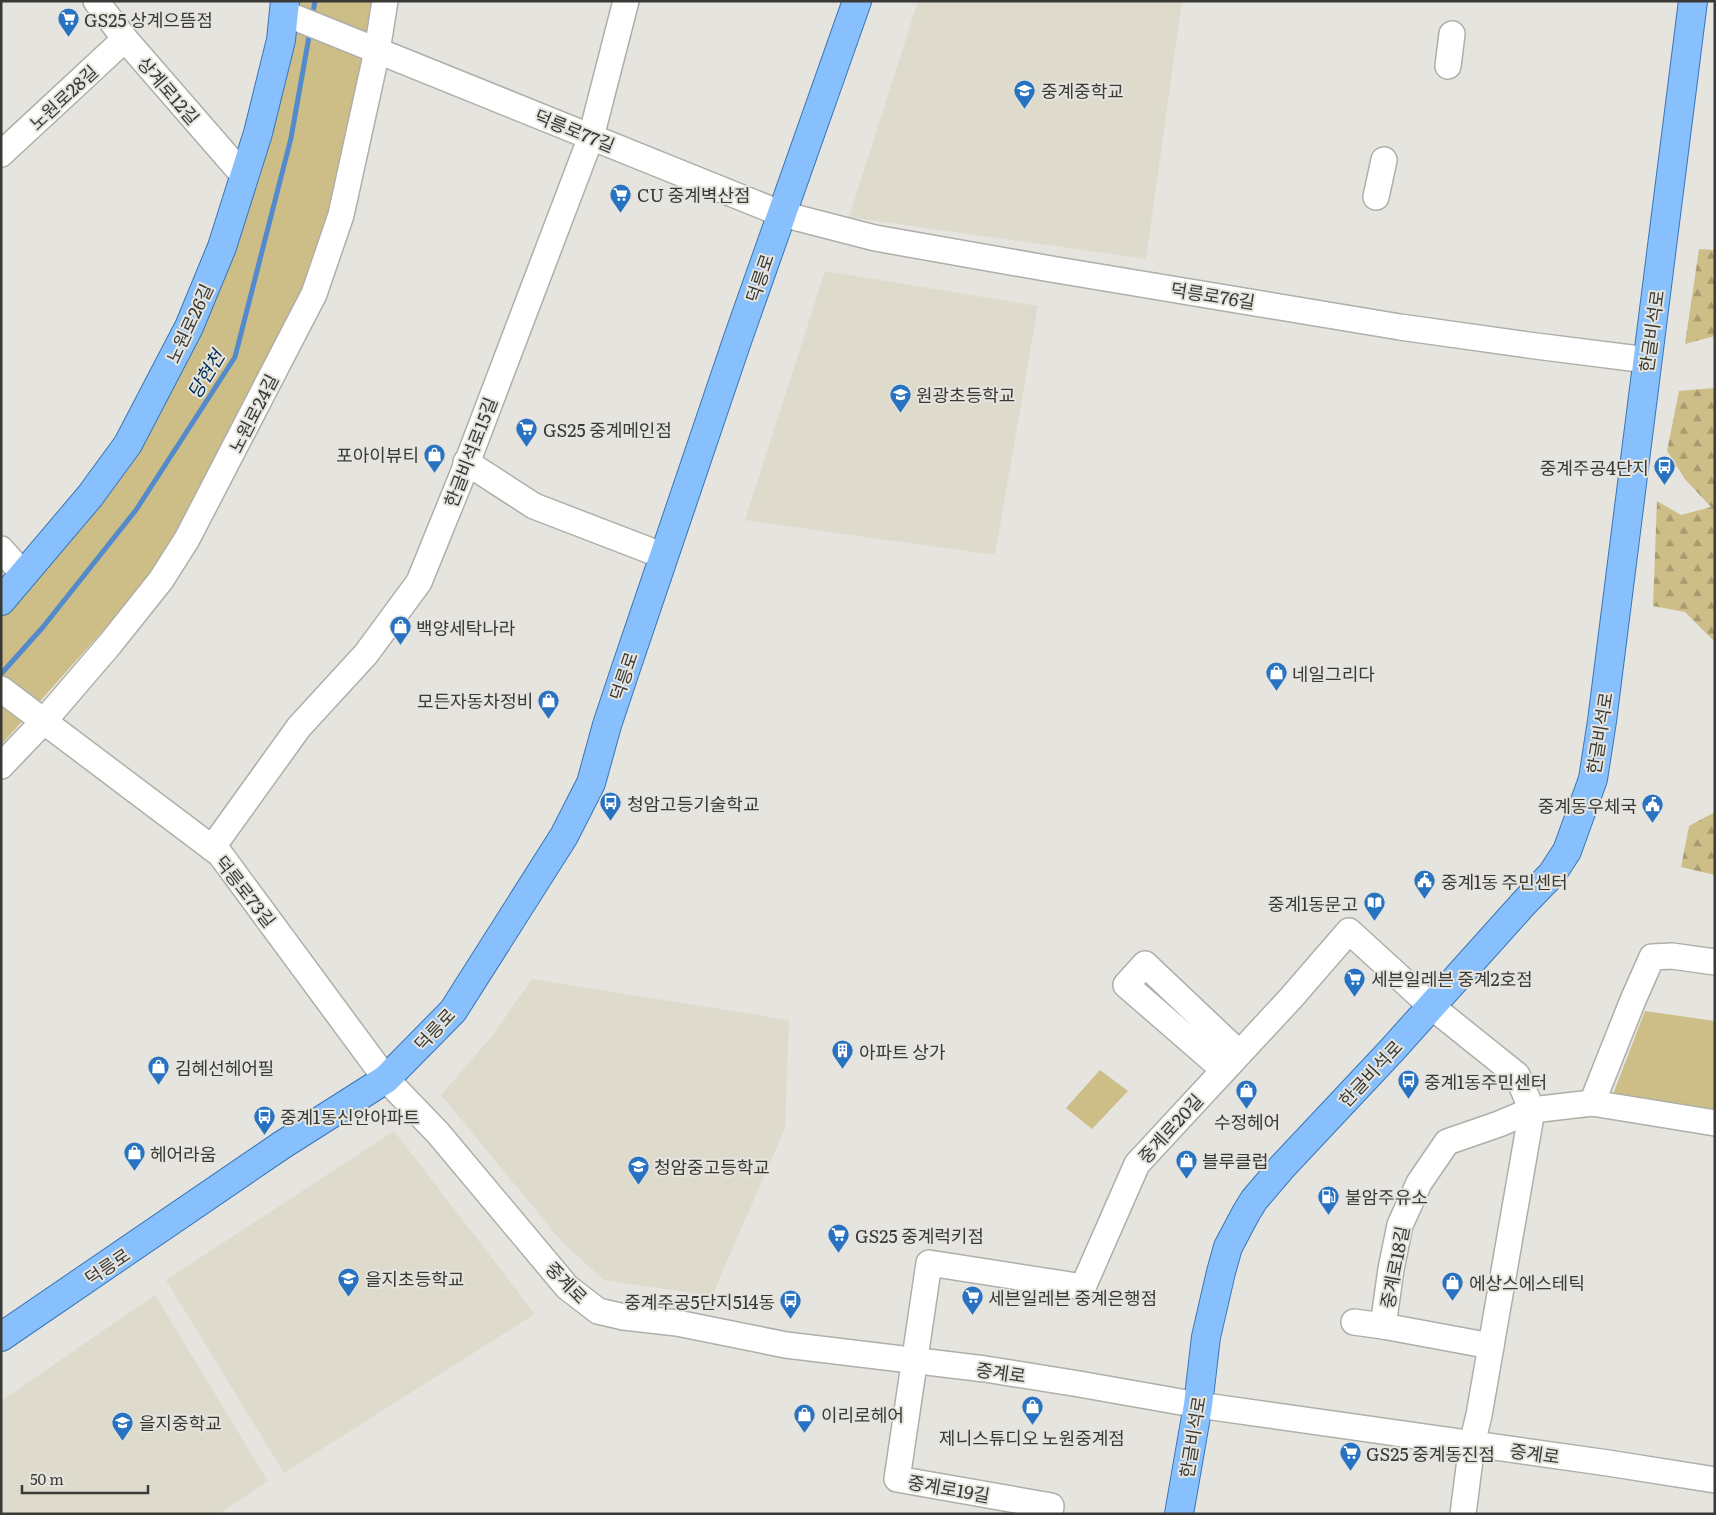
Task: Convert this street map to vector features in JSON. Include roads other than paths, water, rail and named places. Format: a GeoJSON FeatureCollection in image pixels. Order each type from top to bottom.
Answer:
{"type":"FeatureCollection","features":[{"type":"Feature","properties":{"kind":"main road","name":"덕릉로"},"geometry":{"type":"LineString","coordinates":[[1,1337],[282,1145],[386,1079],[453,1011],[564,836],[591,782],[607,725],[664,556],[856,1]]}},
{"type":"Feature","properties":{"kind":"main road","name":"한글비석로"},"geometry":{"type":"LineString","coordinates":[[1179,1514],[1198,1405],[1206,1337],[1228,1247],[1246,1213],[1254,1200],[1283,1166],[1552,874],[1567,851],[1593,779],[1602,721],[1693,1]]}},
{"type":"Feature","properties":{"kind":"main road","name":"노원로26길"},"geometry":{"type":"LineString","coordinates":[[1,601],[90,496],[128,444],[189,327],[222,247],[244,176],[263,114],[287,10]]}},
{"type":"Feature","properties":{"kind":"street","name":"상계로12길"},"geometry":{"type":"LineString","coordinates":[[96,1],[125,39],[244,176]]}},
{"type":"Feature","properties":{"kind":"street","name":"노원로24길"},"geometry":{"type":"LineString","coordinates":[[1,766],[44,721],[162,580],[187,539],[314,294],[341,215],[372,49],[385,1]]}},
{"type":"Feature","properties":{"kind":"street","name":"한글비석로15길"},"geometry":{"type":"LineString","coordinates":[[212,848],[299,727],[366,654],[419,582],[591,137],[626,1]]}},
{"type":"Feature","properties":{"kind":"street","name":"덕릉로77길"},"geometry":{"type":"LineString","coordinates":[[287,10],[372,49],[782,214]]}},
{"type":"Feature","properties":{"kind":"street"},"geometry":{"type":"LineString","coordinates":[[1448,66],[1452,34]]}},
{"type":"Feature","properties":{"kind":"street","name":"노원로28길"},"geometry":{"type":"LineString","coordinates":[[1,154],[125,39]]}},
{"type":"Feature","properties":{"kind":"street"},"geometry":{"type":"LineString","coordinates":[[1376,197],[1384,160]]}},
{"type":"Feature","properties":{"kind":"street","name":"덕릉로76길"},"geometry":{"type":"LineString","coordinates":[[782,214],[875,238],[1057,270],[1410,328],[1647,360]]}},
{"type":"Feature","properties":{"kind":"street"},"geometry":{"type":"LineString","coordinates":[[466,462],[534,506],[664,556]]}},
{"type":"Feature","properties":{"kind":"street"},"geometry":{"type":"LineString","coordinates":[[1,549],[24,575]]}},
{"type":"Feature","properties":{"kind":"street","name":"덕릉로73길"},"geometry":{"type":"LineString","coordinates":[[1,689],[220,854],[386,1079]]}},
{"type":"Feature","properties":{"kind":"street","name":"중계로20길"},"geometry":{"type":"LineString","coordinates":[[914,1361],[929,1263],[1083,1287],[1137,1164],[1291,998],[1349,931],[1431,1006]]}},
{"type":"Feature","properties":{"kind":"street"},"geometry":{"type":"LineString","coordinates":[[1592,1103],[1652,957],[1672,956],[1715,962]]}},
{"type":"Feature","properties":{"kind":"street"},"geometry":{"type":"LineString","coordinates":[[1431,1006],[1517,1075],[1532,1110],[1479,1415],[1472,1444],[1462,1514]]}},
{"type":"Feature","properties":{"kind":"street","name":"중계로"},"geometry":{"type":"LineString","coordinates":[[386,1079],[438,1133],[567,1287],[598,1311],[624,1317],[677,1323],[786,1345],[1070,1382],[1198,1405],[1715,1480]]}},
{"type":"Feature","properties":{"kind":"street","name":"중계로18길"},"geometry":{"type":"LineString","coordinates":[[1491,1346],[1383,1326],[1390,1269],[1400,1225],[1418,1183],[1447,1142],[1532,1110],[1592,1103],[1715,1123]]}},
{"type":"Feature","properties":{"kind":"street"},"geometry":{"type":"LineString","coordinates":[[1354,1322],[1383,1326]]}},
{"type":"Feature","properties":{"kind":"street","name":"중계로19길"},"geometry":{"type":"LineString","coordinates":[[914,1361],[897,1479],[1051,1506],[1050,1514]]}},
{"type":"Feature","properties":{"kind":"waterway","name":"당현천"},"geometry":{"type":"LineString","coordinates":[[312,18],[315,1]]}},
{"type":"Feature","properties":{"kind":"waterway","name":"당현천"},"geometry":{"type":"LineString","coordinates":[[1,674],[43,627],[136,510],[235,357],[291,138],[310,31]]}},
{"type":"Feature","properties":{"kind":"place","name":"GS25 상계으뜸점"},"geometry":{"type":"Point","coordinates":[68,38]}},
{"type":"Feature","properties":{"kind":"place","name":"중계중학교"},"geometry":{"type":"Point","coordinates":[1025,109]}},
{"type":"Feature","properties":{"kind":"place","name":"CU 중계벽산점"},"geometry":{"type":"Point","coordinates":[621,213]}},
{"type":"Feature","properties":{"kind":"place","name":"원광초등학교"},"geometry":{"type":"Point","coordinates":[900,413]}},
{"type":"Feature","properties":{"kind":"place","name":"GS25 중계메인점"},"geometry":{"type":"Point","coordinates":[527,448]}},
{"type":"Feature","properties":{"kind":"place","name":"포아이뷰티"},"geometry":{"type":"Point","coordinates":[435,473]}},
{"type":"Feature","properties":{"kind":"place","name":"중계주공4단지"},"geometry":{"type":"Point","coordinates":[1665,486]}},
{"type":"Feature","properties":{"kind":"place","name":"백양세탁나라"},"geometry":{"type":"Point","coordinates":[400,646]}},
{"type":"Feature","properties":{"kind":"place","name":"네일그리다"},"geometry":{"type":"Point","coordinates":[1276,692]}},
{"type":"Feature","properties":{"kind":"place","name":"모든자동차정비"},"geometry":{"type":"Point","coordinates":[549,719]}},
{"type":"Feature","properties":{"kind":"place","name":"청암고등기술학교"},"geometry":{"type":"Point","coordinates":[611,822]}},
{"type":"Feature","properties":{"kind":"place","name":"중계동우체국"},"geometry":{"type":"Point","coordinates":[1653,824]}},
{"type":"Feature","properties":{"kind":"place","name":"중계1동 주민센터"},"geometry":{"type":"Point","coordinates":[1425,900]}},
{"type":"Feature","properties":{"kind":"place","name":"중계1동문고"},"geometry":{"type":"Point","coordinates":[1374,922]}},
{"type":"Feature","properties":{"kind":"place","name":"세븐일레븐 중계2호점"},"geometry":{"type":"Point","coordinates":[1355,997]}},
{"type":"Feature","properties":{"kind":"place","name":"아파트 상가"},"geometry":{"type":"Point","coordinates":[843,1070]}},
{"type":"Feature","properties":{"kind":"place","name":"김혜선헤어필"},"geometry":{"type":"Point","coordinates":[159,1086]}},
{"type":"Feature","properties":{"kind":"place","name":"중계1동주민센터"},"geometry":{"type":"Point","coordinates":[1408,1100]}},
{"type":"Feature","properties":{"kind":"place","name":"수정헤어"},"geometry":{"type":"Point","coordinates":[1247,1110]}},
{"type":"Feature","properties":{"kind":"place","name":"중계1동신안아파트"},"geometry":{"type":"Point","coordinates":[264,1135]}},
{"type":"Feature","properties":{"kind":"place","name":"헤어라움"},"geometry":{"type":"Point","coordinates":[134,1172]}},
{"type":"Feature","properties":{"kind":"place","name":"블루클럽"},"geometry":{"type":"Point","coordinates":[1186,1179]}},
{"type":"Feature","properties":{"kind":"place","name":"청암중고등학교"},"geometry":{"type":"Point","coordinates":[638,1185]}},
{"type":"Feature","properties":{"kind":"place","name":"불암주유소"},"geometry":{"type":"Point","coordinates":[1329,1215]}},
{"type":"Feature","properties":{"kind":"place","name":"GS25 중계럭키점"},"geometry":{"type":"Point","coordinates":[839,1254]}},
{"type":"Feature","properties":{"kind":"place","name":"을지초등학교"},"geometry":{"type":"Point","coordinates":[349,1297]}},
{"type":"Feature","properties":{"kind":"place","name":"에상스에스테틱"},"geometry":{"type":"Point","coordinates":[1453,1301]}},
{"type":"Feature","properties":{"kind":"place","name":"세븐일레븐 중계은행점"},"geometry":{"type":"Point","coordinates":[972,1316]}},
{"type":"Feature","properties":{"kind":"place","name":"중계주공5단지514동"},"geometry":{"type":"Point","coordinates":[791,1320]}},
{"type":"Feature","properties":{"kind":"place","name":"제니스튜디오 노원중계점"},"geometry":{"type":"Point","coordinates":[1032,1426]}},
{"type":"Feature","properties":{"kind":"place","name":"이리로헤어"},"geometry":{"type":"Point","coordinates":[805,1433]}},
{"type":"Feature","properties":{"kind":"place","name":"을지중학교"},"geometry":{"type":"Point","coordinates":[123,1441]}},
{"type":"Feature","properties":{"kind":"place","name":"GS25 중계동진점"},"geometry":{"type":"Point","coordinates":[1350,1472]}}]}
